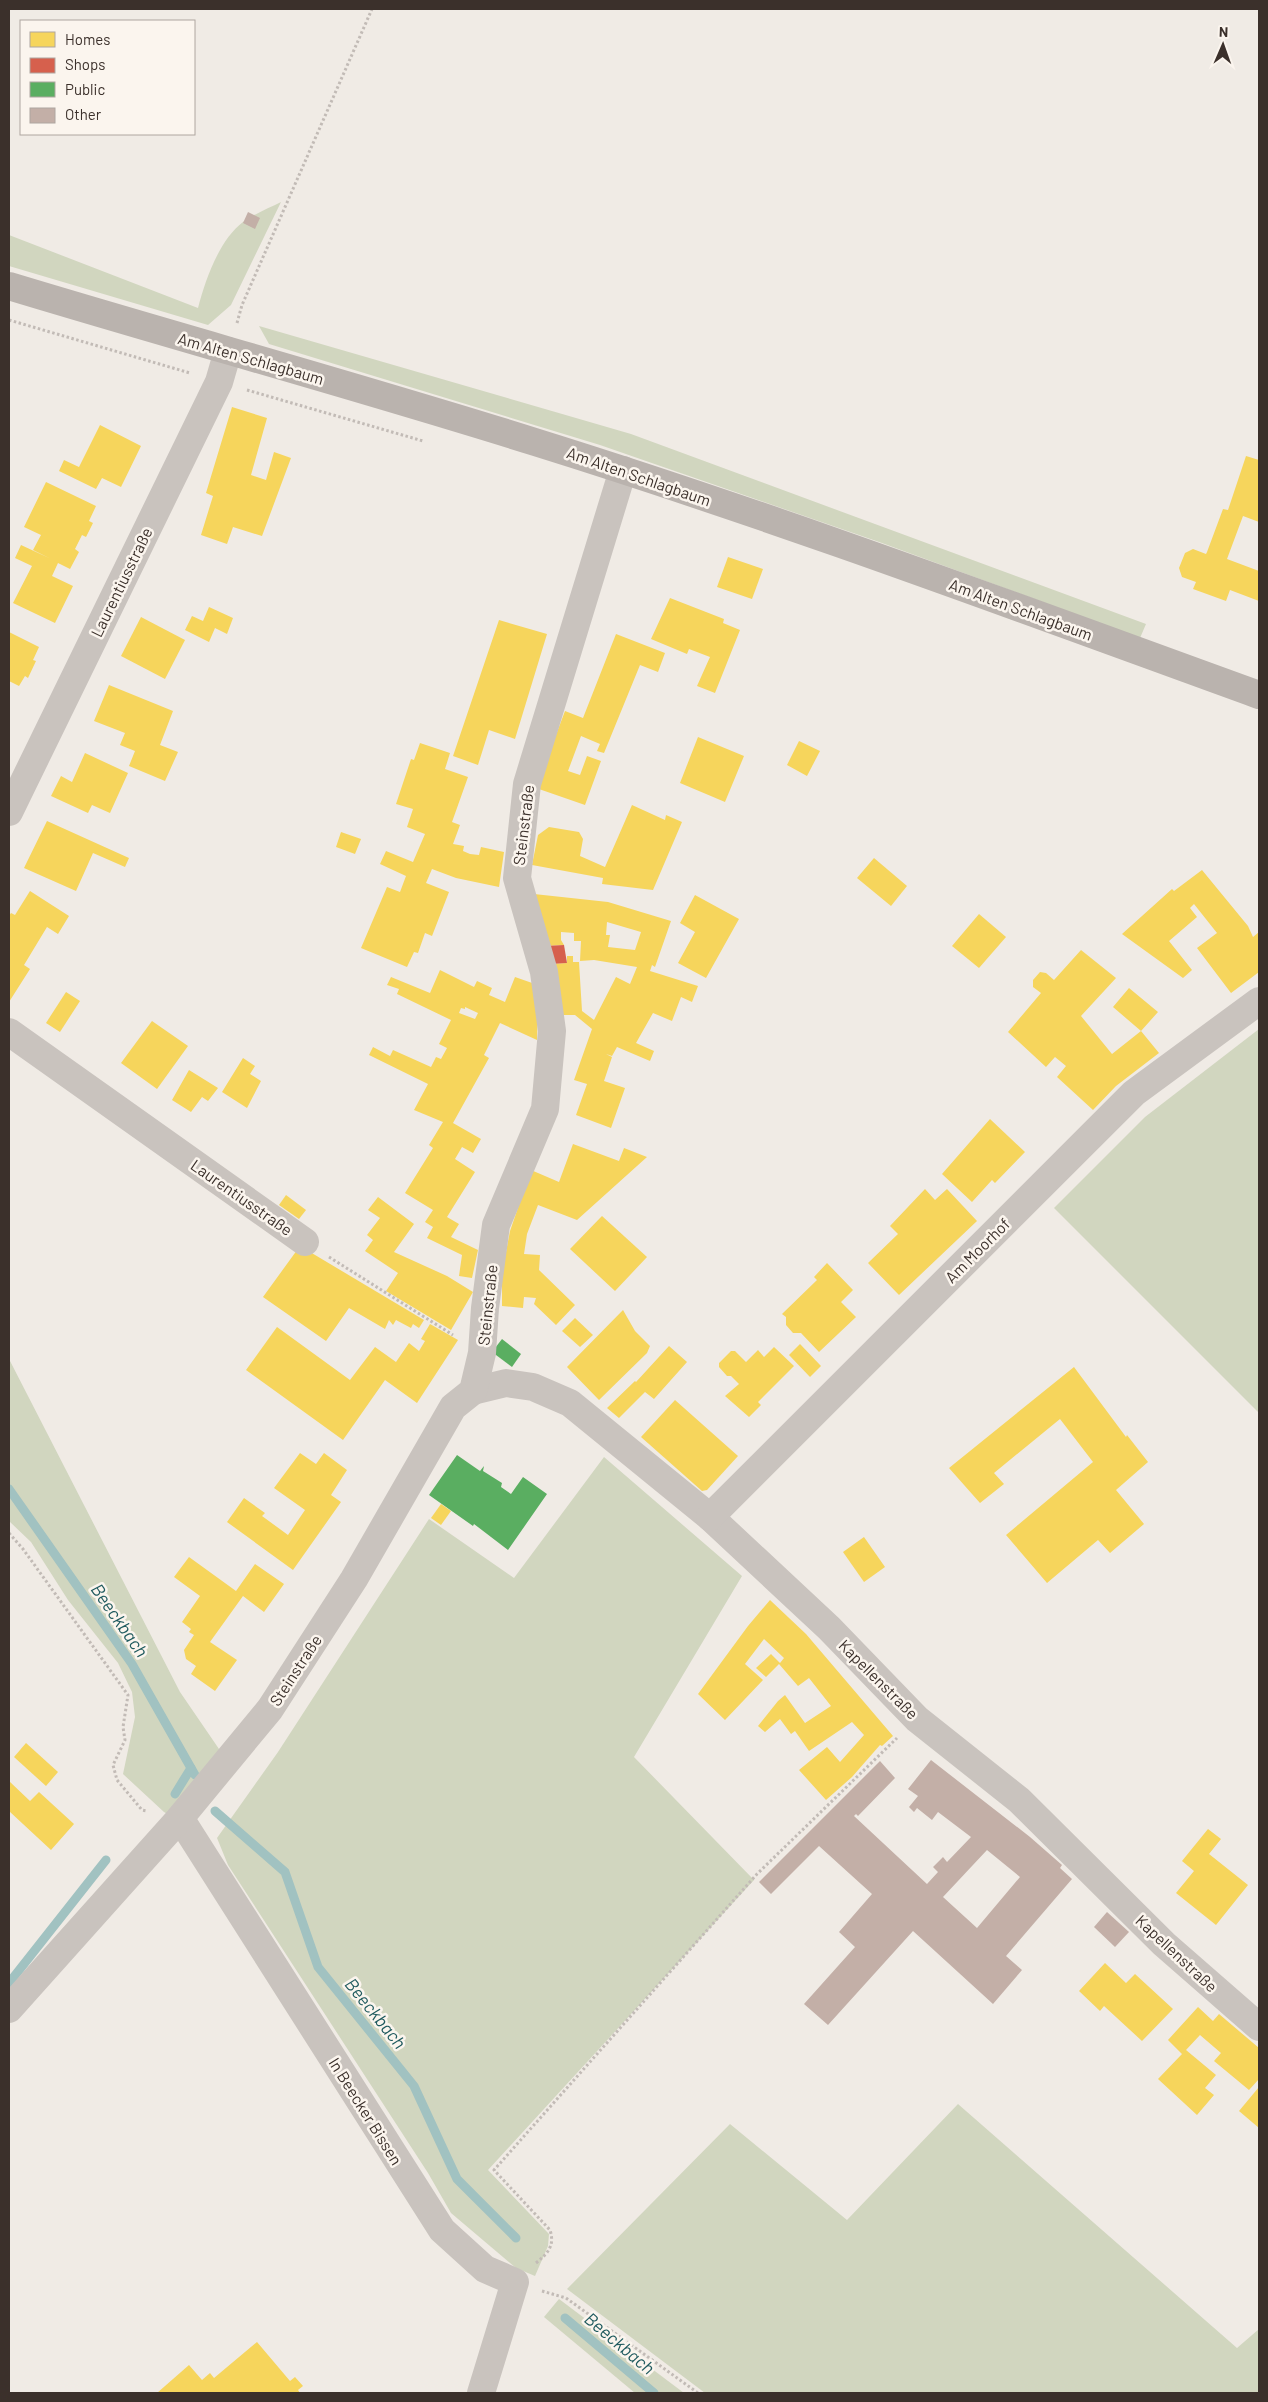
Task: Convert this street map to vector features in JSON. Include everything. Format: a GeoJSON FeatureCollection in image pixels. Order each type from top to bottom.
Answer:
{"type":"FeatureCollection","features":[{"type":"Feature","properties":{"kind":"main road","name":"Am Alten Schlagbaum"},"geometry":{"type":"LineString","coordinates":[[9,286],[623,470],[938,579],[1259,695]]}},
{"type":"Feature","properties":{"kind":"street","name":"Laurentiusstraße"},"geometry":{"type":"LineString","coordinates":[[9,812],[219,382],[228,351]]}},
{"type":"Feature","properties":{"kind":"street","name":"Steinstraße"},"geometry":{"type":"LineString","coordinates":[[9,2009],[180,1818],[270,1709],[354,1579],[453,1407],[473,1391],[482,1354],[485,1308],[496,1225],[545,1109],[552,1031],[544,972],[517,878],[527,784],[623,470]]}},
{"type":"Feature","properties":{"kind":"street","name":"Am Moorhof"},"geometry":{"type":"LineString","coordinates":[[710,1517],[1134,1093],[1259,1001]]}},
{"type":"Feature","properties":{"kind":"street","name":"Laurentiusstraße"},"geometry":{"type":"LineString","coordinates":[[9,1032],[305,1242]]}},
{"type":"Feature","properties":{"kind":"street","name":"Kapellenstraße"},"geometry":{"type":"LineString","coordinates":[[473,1391],[506,1383],[524,1385],[570,1403],[710,1517],[829,1628],[917,1719],[1019,1800],[1164,1944],[1259,2027]]}},
{"type":"Feature","properties":{"kind":"street","name":"In Beecker Bissen"},"geometry":{"type":"LineString","coordinates":[[180,1818],[442,2230],[485,2269],[515,2282]]}},
{"type":"Feature","properties":{"kind":"street"},"geometry":{"type":"LineString","coordinates":[[481,2393],[515,2282]]}},
{"type":"Feature","properties":{"kind":"path"},"geometry":{"type":"LineString","coordinates":[[228,351],[242,305],[372,9]]}},
{"type":"Feature","properties":{"kind":"path","name":"Laurentiusstraße"},"geometry":{"type":"LineString","coordinates":[[305,1242],[482,1354]]}},
{"type":"Feature","properties":{"kind":"path"},"geometry":{"type":"LineString","coordinates":[[9,1533],[23,1549],[128,1695],[123,1727],[125,1740],[113,1765],[117,1780],[142,1810],[180,1818]]}},
{"type":"Feature","properties":{"kind":"path"},"geometry":{"type":"LineString","coordinates":[[515,2282],[550,2250],[553,2239],[550,2230],[494,2170],[757,1874],[917,1719]]}},
{"type":"Feature","properties":{"kind":"path"},"geometry":{"type":"LineString","coordinates":[[515,2282],[566,2298],[698,2393]]}},
{"type":"Feature","properties":{"kind":"green space"},"geometry":{"type":"Polygon","coordinates":[[[281,202],[231,305],[208,325],[9,266],[9,235],[198,308],[214,262],[234,230],[243,222],[281,202]]]}},
{"type":"Feature","properties":{"kind":"green space"},"geometry":{"type":"Polygon","coordinates":[[[259,326],[631,434],[1146,624],[1140,638],[882,543],[600,445],[269,344],[259,326]]]}},
{"type":"Feature","properties":{"kind":"green space"},"geometry":{"type":"Polygon","coordinates":[[[1259,1029],[1259,1413],[1054,1208],[1145,1117],[1259,1029]]]}},
{"type":"Feature","properties":{"kind":"green space"},"geometry":{"type":"Polygon","coordinates":[[[9,1359],[180,1692],[232,1768],[188,1826],[164,1812],[123,1774],[135,1717],[132,1692],[118,1663],[68,1600],[31,1542],[9,1521],[9,1359]]]}},
{"type":"Feature","properties":{"kind":"green space"},"geometry":{"type":"Polygon","coordinates":[[[604,1457],[742,1576],[634,1757],[754,1880],[488,2170],[549,2234],[548,2246],[535,2276],[516,2268],[451,2213],[428,2173],[228,1865],[217,1838],[278,1752],[429,1519],[514,1578],[604,1457]]]}},
{"type":"Feature","properties":{"kind":"green space"},"geometry":{"type":"Polygon","coordinates":[[[958,2104],[1237,2348],[1259,2329],[1259,2393],[705,2393],[567,2289],[730,2124],[847,2220],[958,2104]]]}},
{"type":"Feature","properties":{"kind":"green space"},"geometry":{"type":"Polygon","coordinates":[[[559,2299],[684,2393],[635,2393],[544,2317],[559,2299]]]}},
{"type":"Feature","properties":{"kind":"building: Homes"},"geometry":{"type":"Polygon","coordinates":[[[232,407],[267,418],[251,475],[266,480],[274,452],[291,458],[262,536],[233,527],[227,544],[201,535],[213,496],[206,493],[232,407]]]}},
{"type":"Feature","properties":{"kind":"building: Homes"},"geometry":{"type":"Polygon","coordinates":[[[100,425],[141,446],[121,487],[102,478],[96,489],[59,471],[64,460],[79,467],[100,425]]]}},
{"type":"Feature","properties":{"kind":"building: Homes"},"geometry":{"type":"Polygon","coordinates":[[[1246,456],[1259,460],[1259,522],[1243,516],[1227,559],[1259,571],[1259,601],[1230,590],[1226,601],[1193,589],[1196,582],[1182,577],[1179,568],[1185,553],[1193,549],[1206,554],[1223,509],[1228,510],[1246,456]]]}},
{"type":"Feature","properties":{"kind":"building: Homes"},"geometry":{"type":"Polygon","coordinates":[[[46,482],[96,506],[89,521],[93,523],[86,537],[82,535],[75,549],[79,552],[70,569],[58,563],[52,576],[73,586],[55,623],[13,603],[32,566],[15,558],[21,545],[49,558],[33,550],[41,535],[24,527],[46,482]]]}},
{"type":"Feature","properties":{"kind":"building: Homes"},"geometry":{"type":"Polygon","coordinates":[[[728,557],[763,569],[752,599],[717,587],[728,557]]]}},
{"type":"Feature","properties":{"kind":"building: Homes"},"geometry":{"type":"Polygon","coordinates":[[[670,598],[724,619],[723,623],[740,630],[715,693],[697,686],[710,657],[689,649],[687,654],[651,639],[670,598]]]}},
{"type":"Feature","properties":{"kind":"building: Homes"},"geometry":{"type":"Polygon","coordinates":[[[209,607],[233,618],[227,634],[215,628],[209,642],[185,630],[192,616],[203,621],[209,607]]]}},
{"type":"Feature","properties":{"kind":"building: Homes"},"geometry":{"type":"Polygon","coordinates":[[[141,617],[185,640],[165,679],[121,656],[141,617]]]}},
{"type":"Feature","properties":{"kind":"building: Homes"},"geometry":{"type":"Polygon","coordinates":[[[499,620],[547,634],[515,739],[489,730],[478,765],[453,756],[499,620]]]}},
{"type":"Feature","properties":{"kind":"building: Homes"},"geometry":{"type":"Polygon","coordinates":[[[9,632],[39,647],[33,660],[36,661],[28,678],[25,676],[19,686],[9,681],[9,632]]]}},
{"type":"Feature","properties":{"kind":"building: Homes"},"geometry":{"type":"Polygon","coordinates":[[[616,634],[665,653],[658,672],[640,665],[604,753],[597,751],[600,744],[581,736],[568,771],[580,775],[587,756],[601,761],[585,805],[536,788],[565,711],[583,718],[616,634]]]}},
{"type":"Feature","properties":{"kind":"building: Homes"},"geometry":{"type":"Polygon","coordinates":[[[109,685],[173,711],[160,745],[178,752],[165,781],[129,766],[135,751],[120,745],[125,733],[94,721],[109,685]]]}},
{"type":"Feature","properties":{"kind":"building: Homes"},"geometry":{"type":"Polygon","coordinates":[[[698,737],[744,756],[725,802],[680,783],[698,737]]]}},
{"type":"Feature","properties":{"kind":"building: Homes"},"geometry":{"type":"Polygon","coordinates":[[[799,741],[820,751],[807,776],[787,765],[799,741]]]}},
{"type":"Feature","properties":{"kind":"building: Homes"},"geometry":{"type":"Polygon","coordinates":[[[420,743],[450,753],[445,769],[468,777],[452,822],[460,825],[453,844],[464,846],[463,851],[470,854],[479,855],[481,847],[504,852],[499,887],[456,878],[432,869],[426,883],[449,892],[432,936],[425,933],[418,953],[414,952],[407,967],[361,948],[387,887],[400,892],[406,876],[380,864],[386,851],[413,862],[425,834],[407,827],[413,809],[396,804],[411,759],[414,760],[420,743]]]}},
{"type":"Feature","properties":{"kind":"building: Homes"},"geometry":{"type":"Polygon","coordinates":[[[85,753],[128,773],[110,813],[92,805],[88,813],[51,796],[61,776],[72,782],[85,753]]]}},
{"type":"Feature","properties":{"kind":"building: Homes"},"geometry":{"type":"Polygon","coordinates":[[[632,805],[665,820],[666,815],[682,822],[653,890],[602,884],[603,878],[532,865],[538,835],[549,827],[579,832],[583,839],[580,856],[605,867],[632,805]]]}},
{"type":"Feature","properties":{"kind":"building: Homes"},"geometry":{"type":"Polygon","coordinates":[[[47,821],[129,858],[125,867],[93,853],[76,891],[24,868],[47,821]]]}},
{"type":"Feature","properties":{"kind":"building: Homes"},"geometry":{"type":"Polygon","coordinates":[[[341,832],[361,839],[355,854],[336,847],[341,832]]]}},
{"type":"Feature","properties":{"kind":"building: Homes"},"geometry":{"type":"Polygon","coordinates":[[[874,858],[907,886],[891,906],[857,878],[874,858]]]}},
{"type":"Feature","properties":{"kind":"building: Homes"},"geometry":{"type":"Polygon","coordinates":[[[1202,870],[1248,926],[1253,937],[1259,932],[1259,972],[1231,993],[1197,948],[1217,933],[1194,904],[1190,908],[1197,917],[1169,941],[1192,970],[1183,978],[1122,934],[1172,889],[1174,891],[1202,870]]]}},
{"type":"Feature","properties":{"kind":"building: Homes"},"geometry":{"type":"Polygon","coordinates":[[[30,891],[69,916],[58,934],[47,927],[24,965],[30,969],[9,1002],[9,916],[11,913],[15,915],[30,891]]]}},
{"type":"Feature","properties":{"kind":"building: Homes"},"geometry":{"type":"Polygon","coordinates":[[[534,894],[608,902],[671,921],[655,967],[652,965],[650,971],[698,986],[692,1002],[681,997],[672,1021],[653,1013],[636,1043],[654,1051],[650,1061],[617,1047],[612,1056],[606,1054],[612,1057],[604,1081],[625,1088],[611,1128],[576,1115],[587,1084],[574,1080],[592,1029],[575,1015],[563,1015],[551,964],[567,963],[567,956],[573,956],[573,962],[579,962],[582,1011],[594,1020],[616,977],[630,984],[637,967],[594,960],[580,961],[581,941],[574,941],[574,933],[561,932],[561,940],[564,945],[545,946],[534,894]],[[607,922],[606,935],[610,935],[608,947],[635,950],[641,932],[607,922]]]}},
{"type":"Feature","properties":{"kind":"building: Homes"},"geometry":{"type":"Polygon","coordinates":[[[695,895],[739,919],[706,978],[678,963],[695,932],[680,923],[695,895]]]}},
{"type":"Feature","properties":{"kind":"building: Homes"},"geometry":{"type":"Polygon","coordinates":[[[979,914],[1006,937],[979,968],[952,946],[979,914]]]}},
{"type":"Feature","properties":{"kind":"building: Homes"},"geometry":{"type":"Polygon","coordinates":[[[1081,950],[1116,978],[1081,1016],[1112,1054],[1141,1031],[1159,1053],[1116,1086],[1093,1110],[1057,1077],[1066,1066],[1055,1057],[1046,1067],[1008,1032],[1041,993],[1033,987],[1033,980],[1040,972],[1046,973],[1054,980],[1081,950]]]}},
{"type":"Feature","properties":{"kind":"building: Homes"},"geometry":{"type":"Polygon","coordinates":[[[440,970],[474,987],[477,981],[492,988],[489,995],[505,1002],[515,977],[535,984],[538,1006],[537,1040],[500,1023],[484,1055],[489,1058],[453,1123],[481,1139],[473,1153],[462,1147],[455,1159],[475,1172],[447,1217],[459,1224],[451,1237],[478,1250],[472,1278],[459,1276],[462,1255],[427,1238],[433,1227],[425,1222],[433,1210],[405,1193],[433,1148],[429,1145],[443,1122],[414,1110],[428,1084],[369,1055],[373,1047],[390,1056],[393,1050],[431,1067],[436,1057],[441,1059],[447,1048],[439,1044],[451,1020],[397,994],[399,989],[387,985],[391,977],[430,993],[440,970]],[[465,1007],[465,1009],[461,1008],[459,1013],[475,1019],[478,1013],[465,1007]]]}},
{"type":"Feature","properties":{"kind":"building: Homes"},"geometry":{"type":"Polygon","coordinates":[[[1129,988],[1158,1012],[1141,1031],[1113,1007],[1129,988]]]}},
{"type":"Feature","properties":{"kind":"building: Homes"},"geometry":{"type":"Polygon","coordinates":[[[66,992],[80,1001],[60,1032],[46,1023],[66,992]]]}},
{"type":"Feature","properties":{"kind":"building: Homes"},"geometry":{"type":"Polygon","coordinates":[[[152,1021],[188,1046],[157,1089],[121,1063],[152,1021]]]}},
{"type":"Feature","properties":{"kind":"building: Homes"},"geometry":{"type":"Polygon","coordinates":[[[243,1058],[255,1066],[250,1074],[261,1081],[247,1108],[222,1092],[243,1058]]]}},
{"type":"Feature","properties":{"kind":"building: Homes"},"geometry":{"type":"Polygon","coordinates":[[[189,1070],[218,1088],[208,1101],[202,1097],[191,1112],[172,1100],[189,1070]]]}},
{"type":"Feature","properties":{"kind":"building: Homes"},"geometry":{"type":"Polygon","coordinates":[[[990,1119],[1025,1152],[995,1183],[992,1180],[972,1202],[942,1174],[990,1119]]]}},
{"type":"Feature","properties":{"kind":"building: Homes"},"geometry":{"type":"Polygon","coordinates":[[[573,1144],[619,1161],[624,1148],[647,1157],[577,1220],[538,1205],[527,1234],[524,1254],[540,1255],[539,1270],[575,1305],[556,1325],[534,1304],[536,1298],[524,1297],[523,1308],[502,1306],[502,1273],[510,1231],[531,1170],[559,1182],[573,1144]]]}},
{"type":"Feature","properties":{"kind":"building: Homes"},"geometry":{"type":"Polygon","coordinates":[[[925,1189],[935,1200],[947,1189],[977,1221],[899,1295],[868,1263],[898,1234],[890,1226],[925,1189]]]}},
{"type":"Feature","properties":{"kind":"building: Homes"},"geometry":{"type":"Polygon","coordinates":[[[286,1195],[306,1210],[299,1219],[279,1205],[286,1195]]]}},
{"type":"Feature","properties":{"kind":"building: Homes"},"geometry":{"type":"Polygon","coordinates":[[[378,1197],[414,1224],[394,1252],[447,1276],[473,1292],[451,1330],[386,1291],[398,1273],[365,1251],[373,1240],[367,1235],[380,1218],[368,1210],[378,1197]]]}},
{"type":"Feature","properties":{"kind":"building: Homes"},"geometry":{"type":"Polygon","coordinates":[[[602,1216],[647,1257],[615,1291],[570,1249],[602,1216]]]}},
{"type":"Feature","properties":{"kind":"building: Homes"},"geometry":{"type":"Polygon","coordinates":[[[300,1246],[424,1320],[419,1328],[413,1324],[411,1328],[396,1320],[393,1325],[389,1320],[385,1329],[349,1308],[326,1341],[263,1297],[300,1246]]]}},
{"type":"Feature","properties":{"kind":"building: Homes"},"geometry":{"type":"Polygon","coordinates":[[[827,1263],[853,1290],[841,1302],[856,1317],[819,1352],[801,1333],[793,1333],[786,1325],[786,1317],[782,1314],[817,1280],[814,1277],[827,1263]]]}},
{"type":"Feature","properties":{"kind":"building: Homes"},"geometry":{"type":"Polygon","coordinates":[[[623,1310],[635,1331],[650,1346],[647,1353],[599,1400],[567,1367],[623,1310]]]}},
{"type":"Feature","properties":{"kind":"building: Homes"},"geometry":{"type":"Polygon","coordinates":[[[575,1318],[593,1335],[580,1347],[562,1331],[575,1318]]]}},
{"type":"Feature","properties":{"kind":"building: Homes"},"geometry":{"type":"Polygon","coordinates":[[[430,1324],[458,1340],[417,1403],[385,1380],[343,1440],[246,1370],[277,1327],[350,1380],[375,1347],[396,1362],[409,1343],[419,1351],[425,1341],[421,1339],[430,1324]]]}},
{"type":"Feature","properties":{"kind":"building: Homes"},"geometry":{"type":"Polygon","coordinates":[[[800,1344],[821,1366],[810,1377],[789,1355],[800,1344]]]}},
{"type":"Feature","properties":{"kind":"building: Homes"},"geometry":{"type":"Polygon","coordinates":[[[669,1346],[687,1362],[654,1399],[645,1392],[619,1418],[607,1408],[636,1382],[669,1346]]]}},
{"type":"Feature","properties":{"kind":"building: Homes"},"geometry":{"type":"Polygon","coordinates":[[[774,1347],[794,1366],[758,1402],[761,1405],[749,1417],[725,1396],[739,1384],[731,1376],[727,1376],[719,1367],[719,1363],[731,1351],[735,1351],[746,1362],[758,1350],[764,1357],[774,1347]]]}},
{"type":"Feature","properties":{"kind":"building: Homes"},"geometry":{"type":"Polygon","coordinates":[[[1074,1367],[1126,1437],[1127,1435],[1148,1462],[1116,1490],[1144,1524],[1110,1553],[1098,1540],[1047,1583],[1006,1535],[1093,1462],[1060,1419],[994,1473],[1004,1484],[980,1503],[949,1468],[1074,1367]]]}},
{"type":"Feature","properties":{"kind":"building: Homes"},"geometry":{"type":"Polygon","coordinates":[[[675,1400],[738,1456],[707,1490],[702,1491],[641,1437],[675,1400]]]}},
{"type":"Feature","properties":{"kind":"building: Homes"},"geometry":{"type":"Polygon","coordinates":[[[300,1453],[316,1464],[324,1453],[347,1470],[331,1495],[341,1502],[293,1570],[227,1522],[244,1498],[265,1513],[262,1516],[288,1535],[305,1510],[274,1488],[300,1453]]]}},
{"type":"Feature","properties":{"kind":"building: Homes"},"geometry":{"type":"Polygon","coordinates":[[[441,1504],[451,1511],[441,1525],[431,1518],[441,1504]]]}},
{"type":"Feature","properties":{"kind":"building: Homes"},"geometry":{"type":"Polygon","coordinates":[[[864,1537],[885,1567],[864,1582],[843,1552],[864,1537]]]}},
{"type":"Feature","properties":{"kind":"building: Homes"},"geometry":{"type":"Polygon","coordinates":[[[189,1557],[236,1591],[255,1564],[284,1584],[264,1612],[243,1596],[210,1642],[237,1660],[215,1691],[191,1674],[196,1666],[186,1659],[184,1650],[194,1635],[189,1632],[191,1629],[182,1622],[200,1596],[174,1577],[189,1557]]]}},
{"type":"Feature","properties":{"kind":"building: Homes"},"geometry":{"type":"Polygon","coordinates":[[[770,1600],[806,1634],[893,1736],[882,1746],[880,1745],[852,1777],[826,1800],[799,1770],[827,1747],[840,1762],[864,1735],[852,1722],[809,1751],[795,1731],[791,1734],[780,1719],[765,1732],[758,1726],[785,1695],[805,1723],[831,1706],[809,1678],[798,1686],[779,1664],[766,1677],[756,1668],[771,1654],[780,1663],[784,1658],[764,1639],[745,1664],[763,1680],[725,1720],[698,1694],[748,1626],[770,1600]]]}},
{"type":"Feature","properties":{"kind":"building: Homes"},"geometry":{"type":"Polygon","coordinates":[[[26,1743],[58,1772],[46,1786],[14,1757],[26,1743]]]}},
{"type":"Feature","properties":{"kind":"building: Homes"},"geometry":{"type":"Polygon","coordinates":[[[9,1781],[30,1801],[39,1792],[74,1824],[51,1850],[9,1811],[9,1781]]]}},
{"type":"Feature","properties":{"kind":"building: Homes"},"geometry":{"type":"Polygon","coordinates":[[[1208,1829],[1221,1839],[1209,1854],[1248,1885],[1216,1925],[1176,1893],[1194,1871],[1182,1861],[1208,1829]]]}},
{"type":"Feature","properties":{"kind":"building: Homes"},"geometry":{"type":"Polygon","coordinates":[[[1105,1963],[1126,1983],[1135,1974],[1173,2009],[1142,2041],[1104,2006],[1100,2011],[1079,1991],[1105,1963]]]}},
{"type":"Feature","properties":{"kind":"building: Homes"},"geometry":{"type":"Polygon","coordinates":[[[1198,2007],[1213,2021],[1219,2014],[1259,2048],[1259,2079],[1249,2090],[1214,2061],[1221,2053],[1200,2035],[1186,2050],[1216,2075],[1205,2088],[1214,2095],[1197,2115],[1158,2079],[1182,2054],[1168,2040],[1198,2007]]]}},
{"type":"Feature","properties":{"kind":"building: Homes"},"geometry":{"type":"Polygon","coordinates":[[[1259,2087],[1259,2128],[1239,2111],[1259,2087]]]}},
{"type":"Feature","properties":{"kind":"building: Homes"},"geometry":{"type":"Polygon","coordinates":[[[257,2342],[290,2381],[295,2377],[303,2386],[298,2390],[300,2393],[157,2393],[189,2365],[202,2380],[210,2373],[214,2378],[257,2342]]]}},
{"type":"Feature","properties":{"kind":"building: Shops"},"geometry":{"type":"Polygon","coordinates":[[[564,945],[567,963],[551,964],[545,946],[564,945]]]}},
{"type":"Feature","properties":{"kind":"building: Public"},"geometry":{"type":"Polygon","coordinates":[[[502,1339],[521,1354],[512,1367],[492,1352],[502,1339]]]}},
{"type":"Feature","properties":{"kind":"building: Public"},"geometry":{"type":"Polygon","coordinates":[[[457,1455],[480,1471],[484,1466],[483,1471],[502,1483],[501,1487],[511,1494],[523,1477],[547,1494],[508,1550],[474,1524],[473,1526],[429,1495],[457,1455]]]}},
{"type":"Feature","properties":{"kind":"building: Other"},"geometry":{"type":"Polygon","coordinates":[[[248,212],[260,218],[255,229],[243,223],[248,212]]]}},
{"type":"Feature","properties":{"kind":"building: Other"},"geometry":{"type":"Polygon","coordinates":[[[931,1760],[1030,1837],[1062,1865],[1060,1868],[1072,1879],[1006,1956],[1022,1970],[993,2004],[913,1931],[828,2025],[804,2004],[855,1947],[839,1932],[872,1894],[819,1846],[771,1894],[759,1882],[880,1761],[895,1778],[858,1816],[856,1814],[854,1816],[927,1884],[938,1872],[933,1867],[943,1857],[947,1862],[971,1837],[938,1812],[932,1820],[917,1808],[914,1812],[909,1807],[918,1796],[908,1789],[931,1760]],[[987,1850],[943,1897],[977,1928],[1020,1877],[987,1850]]]}},
{"type":"Feature","properties":{"kind":"building: Other"},"geometry":{"type":"Polygon","coordinates":[[[1107,1912],[1129,1932],[1115,1947],[1094,1927],[1107,1912]]]}},
{"type":"Feature","properties":{"kind":"waterway","name":"Beeckbach"},"geometry":{"type":"LineString","coordinates":[[9,1489],[132,1664],[195,1775]]}},
{"type":"Feature","properties":{"kind":"waterway"},"geometry":{"type":"LineString","coordinates":[[175,1794],[191,1768]]}},
{"type":"Feature","properties":{"kind":"waterway","name":"Beeckbach"},"geometry":{"type":"LineString","coordinates":[[215,1811],[285,1872],[318,1967],[414,2086],[457,2179],[516,2238]]}},
{"type":"Feature","properties":{"kind":"waterway"},"geometry":{"type":"LineString","coordinates":[[9,1983],[106,1860]]}},
{"type":"Feature","properties":{"kind":"waterway","name":"Beeckbach"},"geometry":{"type":"LineString","coordinates":[[565,2318],[654,2393]]}}]}
